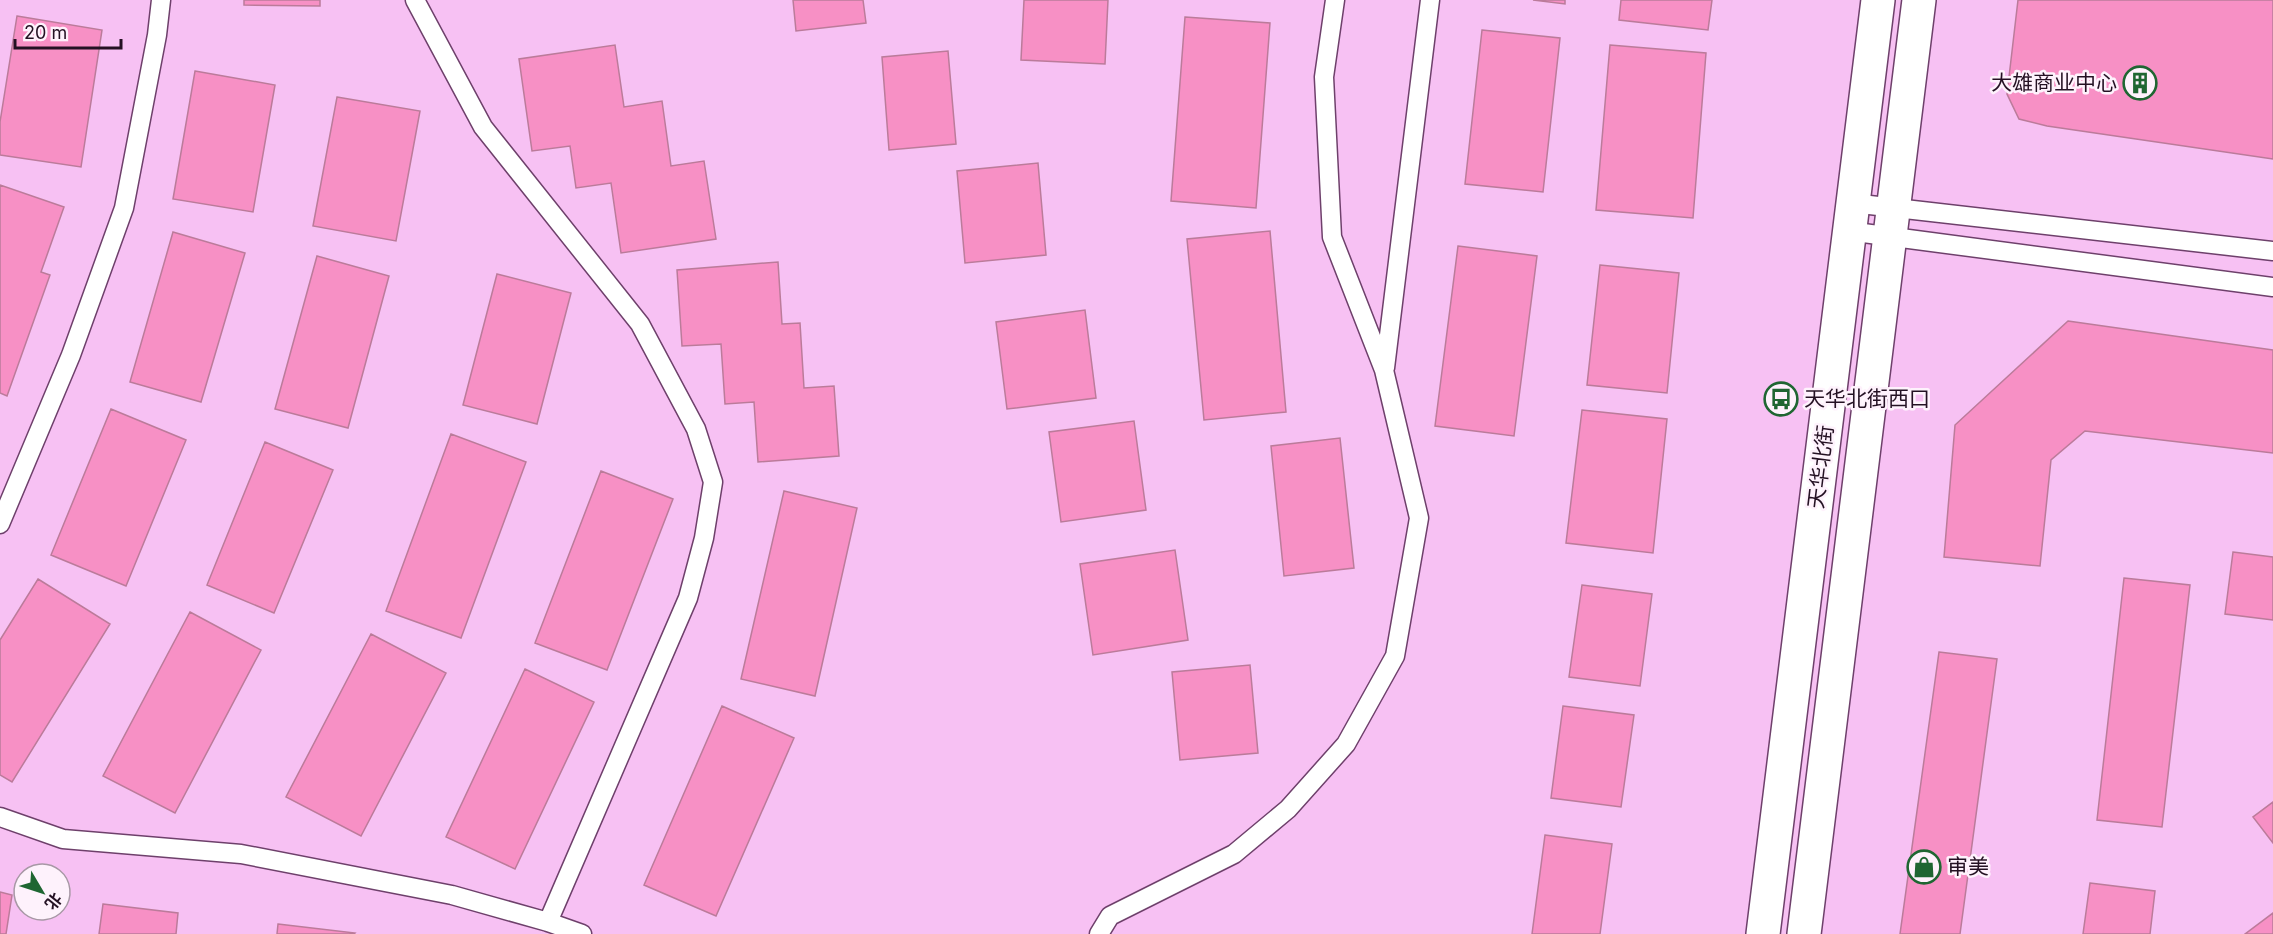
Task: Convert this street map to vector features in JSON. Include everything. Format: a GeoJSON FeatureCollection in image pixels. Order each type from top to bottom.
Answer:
{"type":"FeatureCollection","features":[{"type":"Feature","properties":{"kind":"street","name":"天华北街"},"geometry":{"type":"LineString","coordinates":[[1763,934],[1878,0]]}},
{"type":"Feature","properties":{"kind":"street","name":"天华北街"},"geometry":{"type":"LineString","coordinates":[[1804,934],[1919,0]]}},
{"type":"Feature","properties":{"kind":"lane"},"geometry":{"type":"LineString","coordinates":[[0,524],[71,355],[124,208],[158,35],[161,0]]}},
{"type":"Feature","properties":{"kind":"lane"},"geometry":{"type":"LineString","coordinates":[[415,0],[483,127],[640,324],[696,429],[712,482],[704,538],[688,598],[548,922]]}},
{"type":"Feature","properties":{"kind":"lane"},"geometry":{"type":"LineString","coordinates":[[1099,934],[1110,916],[1234,854],[1288,809],[1346,744],[1395,656],[1419,518],[1384,370],[1332,237],[1324,77],[1335,0]]}},
{"type":"Feature","properties":{"kind":"lane"},"geometry":{"type":"LineString","coordinates":[[1384,370],[1430,0]]}},
{"type":"Feature","properties":{"kind":"lane"},"geometry":{"type":"LineString","coordinates":[[1850,217],[2273,286]]}},
{"type":"Feature","properties":{"kind":"lane"},"geometry":{"type":"LineString","coordinates":[[1850,217],[2273,251]]}},
{"type":"Feature","properties":{"kind":"lane"},"geometry":{"type":"LineString","coordinates":[[0,818],[63,839],[241,854],[452,895],[582,934]]}},
{"type":"Feature","properties":{"kind":"building"},"geometry":{"type":"Polygon","coordinates":[[[244,0],[320,0],[320,6],[244,5],[244,0]]]}},
{"type":"Feature","properties":{"kind":"building"},"geometry":{"type":"Polygon","coordinates":[[[793,0],[863,0],[866,23],[796,31],[793,0]]]}},
{"type":"Feature","properties":{"kind":"building"},"geometry":{"type":"Polygon","coordinates":[[[1024,0],[1108,0],[1105,64],[1021,60],[1024,0]]]}},
{"type":"Feature","properties":{"kind":"building"},"geometry":{"type":"Polygon","coordinates":[[[1533,0],[1565,0],[1565,4],[1533,0]]]}},
{"type":"Feature","properties":{"kind":"building"},"geometry":{"type":"Polygon","coordinates":[[[1621,0],[1712,0],[1708,30],[1619,20],[1621,0]]]}},
{"type":"Feature","properties":{"kind":"building","name":"大雄商业中心"},"geometry":{"type":"Polygon","coordinates":[[[2018,0],[2273,0],[2273,159],[2047,126],[2019,119],[2007,94],[2018,0]]]}},
{"type":"Feature","properties":{"kind":"building"},"geometry":{"type":"Polygon","coordinates":[[[17,16],[102,30],[81,167],[0,155],[0,122],[17,16]]]}},
{"type":"Feature","properties":{"kind":"building"},"geometry":{"type":"Polygon","coordinates":[[[1185,17],[1270,23],[1256,208],[1171,201],[1185,17]]]}},
{"type":"Feature","properties":{"kind":"building"},"geometry":{"type":"Polygon","coordinates":[[[1482,30],[1560,38],[1543,192],[1465,184],[1482,30]]]}},
{"type":"Feature","properties":{"kind":"building"},"geometry":{"type":"Polygon","coordinates":[[[615,45],[624,107],[662,101],[671,166],[704,161],[716,239],[621,253],[611,183],[576,188],[570,146],[532,151],[519,59],[615,45]]]}},
{"type":"Feature","properties":{"kind":"building"},"geometry":{"type":"Polygon","coordinates":[[[1610,45],[1706,53],[1693,218],[1596,210],[1610,45]]]}},
{"type":"Feature","properties":{"kind":"building"},"geometry":{"type":"Polygon","coordinates":[[[948,51],[956,144],[889,150],[882,57],[948,51]]]}},
{"type":"Feature","properties":{"kind":"building"},"geometry":{"type":"Polygon","coordinates":[[[195,71],[275,85],[253,212],[173,199],[195,71]]]}},
{"type":"Feature","properties":{"kind":"building"},"geometry":{"type":"Polygon","coordinates":[[[337,97],[420,111],[396,241],[313,226],[337,97]]]}},
{"type":"Feature","properties":{"kind":"building"},"geometry":{"type":"Polygon","coordinates":[[[1038,163],[1046,255],[965,263],[957,171],[1038,163]]]}},
{"type":"Feature","properties":{"kind":"building"},"geometry":{"type":"Polygon","coordinates":[[[0,185],[64,207],[41,272],[50,275],[7,396],[0,393],[0,185]]]}},
{"type":"Feature","properties":{"kind":"building"},"geometry":{"type":"Polygon","coordinates":[[[1270,231],[1286,412],[1204,420],[1187,239],[1270,231]]]}},
{"type":"Feature","properties":{"kind":"building"},"geometry":{"type":"Polygon","coordinates":[[[173,232],[245,253],[201,402],[130,382],[173,232]]]}},
{"type":"Feature","properties":{"kind":"building"},"geometry":{"type":"Polygon","coordinates":[[[1458,246],[1537,256],[1514,436],[1435,426],[1458,246]]]}},
{"type":"Feature","properties":{"kind":"building"},"geometry":{"type":"Polygon","coordinates":[[[317,256],[389,276],[348,428],[275,409],[317,256]]]}},
{"type":"Feature","properties":{"kind":"building"},"geometry":{"type":"Polygon","coordinates":[[[778,262],[782,324],[800,323],[804,388],[834,386],[839,456],[758,462],[754,402],[725,404],[721,344],[682,346],[677,270],[778,262]]]}},
{"type":"Feature","properties":{"kind":"building"},"geometry":{"type":"Polygon","coordinates":[[[1600,265],[1679,273],[1667,393],[1587,385],[1600,265]]]}},
{"type":"Feature","properties":{"kind":"building"},"geometry":{"type":"Polygon","coordinates":[[[497,274],[571,293],[537,424],[463,405],[497,274]]]}},
{"type":"Feature","properties":{"kind":"building"},"geometry":{"type":"Polygon","coordinates":[[[1085,310],[1096,398],[1007,409],[996,322],[1085,310]]]}},
{"type":"Feature","properties":{"kind":"building"},"geometry":{"type":"Polygon","coordinates":[[[2068,321],[2273,350],[2273,453],[2085,431],[2051,460],[2040,566],[1944,557],[1955,425],[2068,321]]]}},
{"type":"Feature","properties":{"kind":"building"},"geometry":{"type":"Polygon","coordinates":[[[111,409],[186,440],[126,586],[51,555],[111,409]]]}},
{"type":"Feature","properties":{"kind":"building"},"geometry":{"type":"Polygon","coordinates":[[[1582,410],[1667,419],[1653,553],[1566,543],[1582,410]]]}},
{"type":"Feature","properties":{"kind":"building"},"geometry":{"type":"Polygon","coordinates":[[[1134,421],[1146,510],[1061,522],[1049,432],[1134,421]]]}},
{"type":"Feature","properties":{"kind":"building"},"geometry":{"type":"Polygon","coordinates":[[[451,434],[526,462],[461,638],[386,611],[451,434]]]}},
{"type":"Feature","properties":{"kind":"building"},"geometry":{"type":"Polygon","coordinates":[[[1340,438],[1354,568],[1284,576],[1271,446],[1340,438]]]}},
{"type":"Feature","properties":{"kind":"building"},"geometry":{"type":"Polygon","coordinates":[[[265,442],[333,470],[274,613],[207,585],[265,442]]]}},
{"type":"Feature","properties":{"kind":"building"},"geometry":{"type":"Polygon","coordinates":[[[601,471],[673,499],[607,670],[535,643],[601,471]]]}},
{"type":"Feature","properties":{"kind":"building"},"geometry":{"type":"Polygon","coordinates":[[[784,491],[857,508],[815,696],[741,679],[784,491]]]}},
{"type":"Feature","properties":{"kind":"building"},"geometry":{"type":"Polygon","coordinates":[[[1175,550],[1188,640],[1093,655],[1080,564],[1175,550]]]}},
{"type":"Feature","properties":{"kind":"building"},"geometry":{"type":"Polygon","coordinates":[[[2233,552],[2273,557],[2273,620],[2225,614],[2233,552]]]}},
{"type":"Feature","properties":{"kind":"building"},"geometry":{"type":"Polygon","coordinates":[[[2124,578],[2190,585],[2162,827],[2097,820],[2124,578]]]}},
{"type":"Feature","properties":{"kind":"building"},"geometry":{"type":"Polygon","coordinates":[[[38,579],[110,624],[12,782],[0,775],[0,640],[38,579]]]}},
{"type":"Feature","properties":{"kind":"building"},"geometry":{"type":"Polygon","coordinates":[[[1582,585],[1652,594],[1640,686],[1569,677],[1582,585]]]}},
{"type":"Feature","properties":{"kind":"building"},"geometry":{"type":"Polygon","coordinates":[[[190,612],[261,650],[175,813],[103,776],[190,612]]]}},
{"type":"Feature","properties":{"kind":"building"},"geometry":{"type":"Polygon","coordinates":[[[371,634],[446,673],[361,836],[286,797],[371,634]]]}},
{"type":"Feature","properties":{"kind":"building"},"geometry":{"type":"Polygon","coordinates":[[[1939,652],[1997,659],[1960,934],[1900,934],[1939,652]]]}},
{"type":"Feature","properties":{"kind":"building"},"geometry":{"type":"Polygon","coordinates":[[[1250,665],[1258,753],[1180,760],[1172,672],[1250,665]]]}},
{"type":"Feature","properties":{"kind":"building"},"geometry":{"type":"Polygon","coordinates":[[[525,669],[594,702],[515,869],[446,837],[525,669]]]}},
{"type":"Feature","properties":{"kind":"building"},"geometry":{"type":"Polygon","coordinates":[[[722,706],[794,738],[716,916],[644,885],[722,706]]]}},
{"type":"Feature","properties":{"kind":"building"},"geometry":{"type":"Polygon","coordinates":[[[1563,706],[1634,715],[1621,807],[1551,798],[1563,706]]]}},
{"type":"Feature","properties":{"kind":"building"},"geometry":{"type":"Polygon","coordinates":[[[2273,802],[2273,843],[2253,817],[2273,802]]]}},
{"type":"Feature","properties":{"kind":"building"},"geometry":{"type":"Polygon","coordinates":[[[1545,835],[1612,844],[1600,934],[1532,934],[1545,835]]]}},
{"type":"Feature","properties":{"kind":"building"},"geometry":{"type":"Polygon","coordinates":[[[2090,883],[2155,891],[2150,934],[2083,934],[2090,883]]]}},
{"type":"Feature","properties":{"kind":"building"},"geometry":{"type":"Polygon","coordinates":[[[0,892],[12,895],[6,934],[0,934],[0,892]]]}},
{"type":"Feature","properties":{"kind":"building"},"geometry":{"type":"Polygon","coordinates":[[[103,904],[178,913],[176,934],[99,934],[103,904]]]}},
{"type":"Feature","properties":{"kind":"building"},"geometry":{"type":"Polygon","coordinates":[[[2273,913],[2273,934],[2245,934],[2273,913]]]}},
{"type":"Feature","properties":{"kind":"building"},"geometry":{"type":"Polygon","coordinates":[[[278,924],[355,933],[277,934],[278,924]]]}},
{"type":"Feature","properties":{"kind":"place","name":"大雄商业中心"},"geometry":{"type":"Point","coordinates":[2140,83]}},
{"type":"Feature","properties":{"kind":"place","name":"天华北街西口"},"geometry":{"type":"Point","coordinates":[1781,399]}},
{"type":"Feature","properties":{"kind":"place","name":"审美"},"geometry":{"type":"Point","coordinates":[1924,867]}}]}
